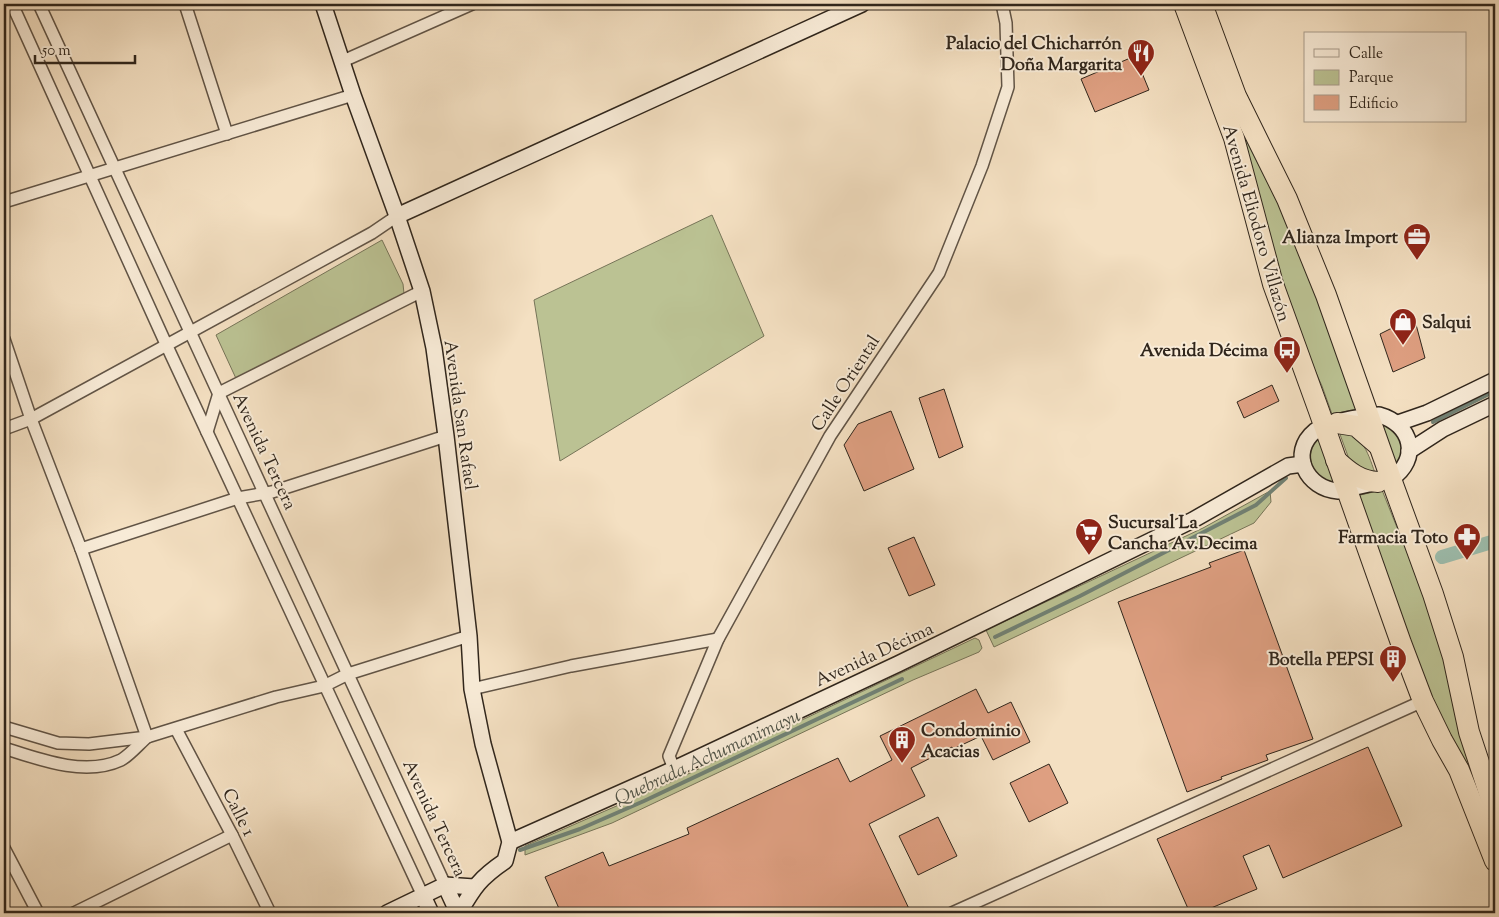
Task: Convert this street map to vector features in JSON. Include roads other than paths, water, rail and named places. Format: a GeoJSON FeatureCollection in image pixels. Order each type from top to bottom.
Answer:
{"type":"FeatureCollection","features":[{"type":"Feature","properties":{"kind":"highway","name":"Avenida Eliodoro Villazón"},"geometry":{"type":"LineString","coordinates":[[1184,4],[1234,138],[1273,284],[1331,425],[1336,460],[1400,643],[1423,701],[1459,770],[1495,861]]}},
{"type":"Feature","properties":{"kind":"highway","name":"Avenida Eliodoro Villazón"},"geometry":{"type":"LineString","coordinates":[[1202,4],[1236,96],[1287,199],[1312,256],[1379,447],[1384,480],[1433,594],[1453,657],[1469,732],[1495,811]]}},
{"type":"Feature","properties":{"kind":"highway"},"geometry":{"type":"LineString","coordinates":[[1331,425],[1356,426],[1379,447]]}},
{"type":"Feature","properties":{"kind":"highway"},"geometry":{"type":"LineString","coordinates":[[1336,460],[1358,477],[1368,481],[1384,480]]}},
{"type":"Feature","properties":{"kind":"main road","name":"Avenida San Rafael"},"geometry":{"type":"LineString","coordinates":[[323,4],[422,291],[434,348],[446,436],[469,636],[472,690],[483,744],[510,842]]}},
{"type":"Feature","properties":{"kind":"main road"},"geometry":{"type":"LineString","coordinates":[[397,216],[862,4]]}},
{"type":"Feature","properties":{"kind":"main road"},"geometry":{"type":"LineString","coordinates":[[1398,423],[1427,413],[1495,380]]}},
{"type":"Feature","properties":{"kind":"main road"},"geometry":{"type":"LineString","coordinates":[[1409,451],[1443,429],[1495,404]]}},
{"type":"Feature","properties":{"kind":"main road"},"geometry":{"type":"LineString","coordinates":[[1379,415],[1389,418],[1398,423],[1404,431],[1409,451],[1404,468],[1384,480],[1347,490],[1330,491],[1321,488],[1308,477],[1303,464],[1304,448],[1308,439],[1315,431],[1368,416],[1379,415]]}},
{"type":"Feature","properties":{"kind":"main road","name":"Avenida Décima"},"geometry":{"type":"LineString","coordinates":[[510,842],[674,769],[907,660],[1193,520],[1288,466],[1303,464]]}},
{"type":"Feature","properties":{"kind":"main road"},"geometry":{"type":"LineString","coordinates":[[459,913],[474,887],[489,872],[505,861],[510,842]]}},
{"type":"Feature","properties":{"kind":"main road"},"geometry":{"type":"LineString","coordinates":[[386,913],[445,885],[474,887]]}},
{"type":"Feature","properties":{"kind":"main road","name":"Avenida Tercera"},"geometry":{"type":"LineString","coordinates":[[445,885],[459,913]]}},
{"type":"Feature","properties":{"kind":"main road"},"geometry":{"type":"LineString","coordinates":[[423,896],[431,913]]}},
{"type":"Feature","properties":{"kind":"street"},"geometry":{"type":"LineString","coordinates":[[12,4],[166,344],[423,896]]}},
{"type":"Feature","properties":{"kind":"street","name":"Avenida Tercera"},"geometry":{"type":"LineString","coordinates":[[39,4],[445,885]]}},
{"type":"Feature","properties":{"kind":"street"},"geometry":{"type":"LineString","coordinates":[[185,4],[226,134]]}},
{"type":"Feature","properties":{"kind":"street"},"geometry":{"type":"LineString","coordinates":[[343,62],[472,4]]}},
{"type":"Feature","properties":{"kind":"street","name":"Calle Oriental"},"geometry":{"type":"LineString","coordinates":[[674,769],[669,756],[718,639],[830,436],[939,273],[982,166],[1008,87],[1006,23],[1002,4]]}},
{"type":"Feature","properties":{"kind":"street"},"geometry":{"type":"LineString","coordinates":[[4,202],[353,95]]}},
{"type":"Feature","properties":{"kind":"street"},"geometry":{"type":"LineString","coordinates":[[4,429],[31,419],[372,233],[397,216]]}},
{"type":"Feature","properties":{"kind":"street"},"geometry":{"type":"LineString","coordinates":[[207,432],[218,393],[422,291]]}},
{"type":"Feature","properties":{"kind":"street"},"geometry":{"type":"LineString","coordinates":[[4,339],[31,419],[81,549],[147,738]]}},
{"type":"Feature","properties":{"kind":"street"},"geometry":{"type":"LineString","coordinates":[[81,549],[238,498],[272,492],[446,436]]}},
{"type":"Feature","properties":{"kind":"street"},"geometry":{"type":"LineString","coordinates":[[4,726],[58,743],[89,744],[147,738],[276,697],[324,686],[348,674],[469,636]]}},
{"type":"Feature","properties":{"kind":"street"},"geometry":{"type":"LineString","coordinates":[[472,690],[571,666],[718,639]]}},
{"type":"Feature","properties":{"kind":"street"},"geometry":{"type":"LineString","coordinates":[[952,913],[1423,701]]}},
{"type":"Feature","properties":{"kind":"street","name":"Calle 1"},"geometry":{"type":"LineString","coordinates":[[176,729],[232,835],[270,913]]}},
{"type":"Feature","properties":{"kind":"street"},"geometry":{"type":"LineString","coordinates":[[4,748],[44,761],[73,766],[97,766],[121,760],[147,738]]}},
{"type":"Feature","properties":{"kind":"street"},"geometry":{"type":"LineString","coordinates":[[74,913],[232,835]]}},
{"type":"Feature","properties":{"kind":"street"},"geometry":{"type":"LineString","coordinates":[[4,848],[38,913]]}},
{"type":"Feature","properties":{"kind":"waterway","name":"Quebrada Achumanimayu"},"geometry":{"type":"LineString","coordinates":[[1433,422],[1495,391]]}},
{"type":"Feature","properties":{"kind":"waterway","name":"Quebrada Achumanimayu"},"geometry":{"type":"LineString","coordinates":[[995,637],[1080,596],[1256,505],[1286,478]]}},
{"type":"Feature","properties":{"kind":"waterway"},"geometry":{"type":"LineString","coordinates":[[1442,557],[1495,541]]}},
{"type":"Feature","properties":{"kind":"waterway","name":"Quebrada Achumanimayu"},"geometry":{"type":"LineString","coordinates":[[520,850],[580,829],[644,801],[902,679]]}},
{"type":"Feature","properties":{"kind":"place","name":"Palacio del Chicharrón Doña Margarita"},"geometry":{"type":"Point","coordinates":[1141,77]}},
{"type":"Feature","properties":{"kind":"place","name":"Alianza Import"},"geometry":{"type":"Point","coordinates":[1417,261]}},
{"type":"Feature","properties":{"kind":"place","name":"Salqui"},"geometry":{"type":"Point","coordinates":[1403,346]}},
{"type":"Feature","properties":{"kind":"place","name":"Avenida Décima"},"geometry":{"type":"Point","coordinates":[1287,374]}},
{"type":"Feature","properties":{"kind":"place","name":"Sucursal La Cancha Av.Decima"},"geometry":{"type":"Point","coordinates":[1089,556]}},
{"type":"Feature","properties":{"kind":"place","name":"Farmacia Toto"},"geometry":{"type":"Point","coordinates":[1467,561]}},
{"type":"Feature","properties":{"kind":"place","name":"Botella PEPSI"},"geometry":{"type":"Point","coordinates":[1393,683]}},
{"type":"Feature","properties":{"kind":"place","name":"Condominio Acacias"},"geometry":{"type":"Point","coordinates":[902,764]}}]}
